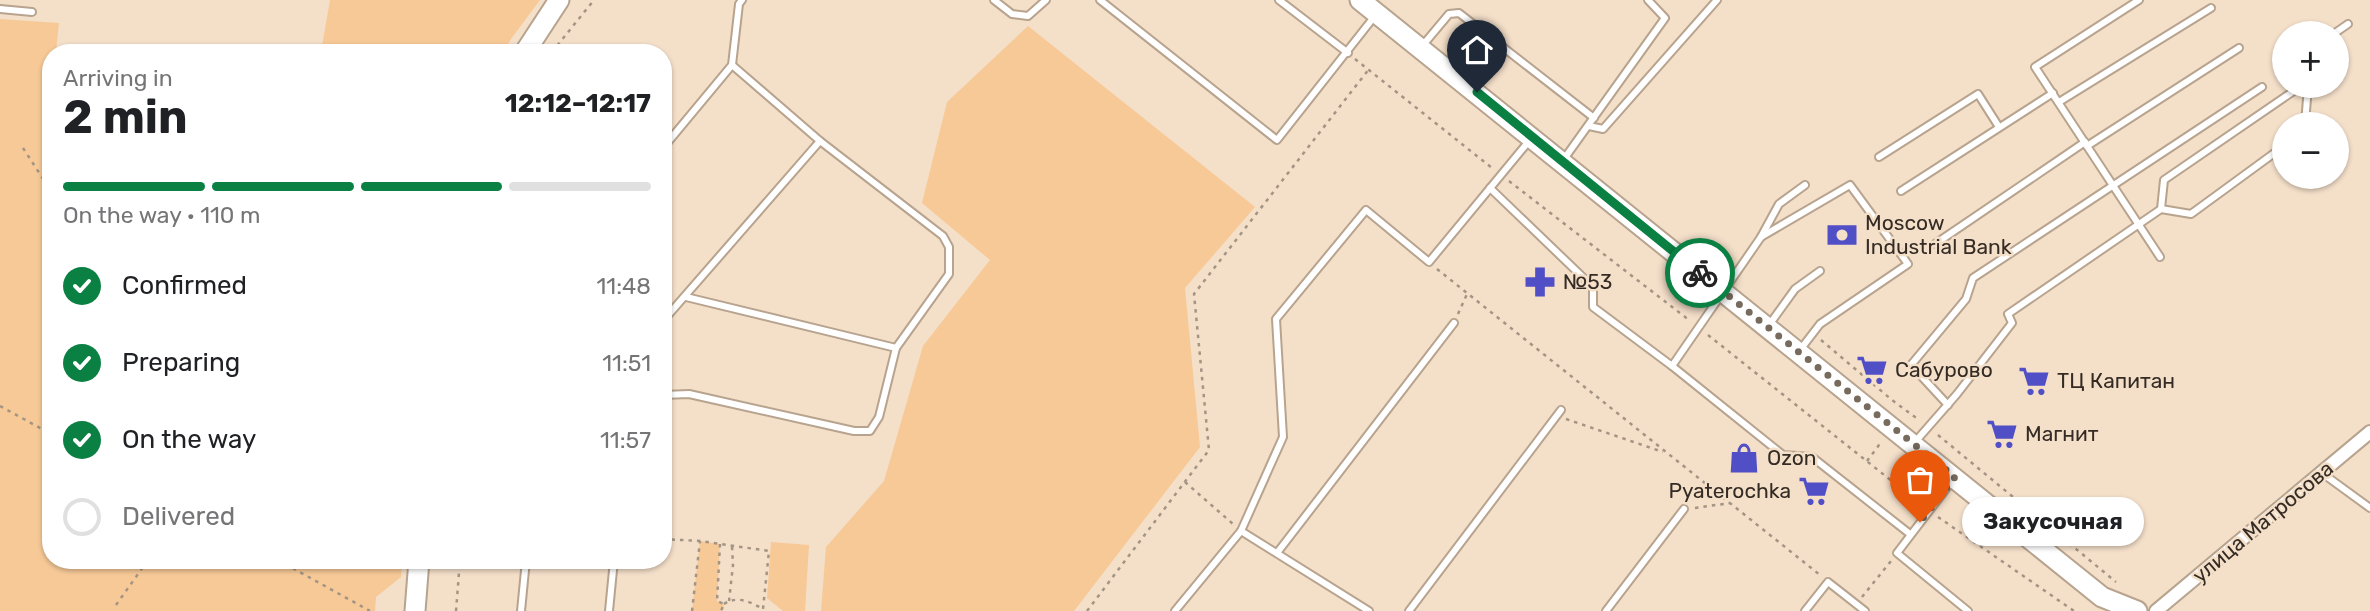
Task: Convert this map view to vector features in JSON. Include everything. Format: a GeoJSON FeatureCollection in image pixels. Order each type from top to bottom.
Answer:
{"type":"FeatureCollection","features":[{"type":"Feature","properties":{"kind":"street"},"geometry":{"type":"LineString","coordinates":[[530,44],[559,0]]}},
{"type":"Feature","properties":{"kind":"street"},"geometry":{"type":"LineString","coordinates":[[1371,5],[1955,477],[2101,604],[2137,611]]}},
{"type":"Feature","properties":{"kind":"street","name":"улица Матросова"},"geometry":{"type":"LineString","coordinates":[[2156,611],[2370,432]]}},
{"type":"Feature","properties":{"kind":"street"},"geometry":{"type":"LineString","coordinates":[[415,611],[418,569]]}},
{"type":"Feature","properties":{"kind":"lane"},"geometry":{"type":"LineString","coordinates":[[672,137],[732,65],[739,4],[742,0]]}},
{"type":"Feature","properties":{"kind":"lane"},"geometry":{"type":"LineString","coordinates":[[994,0],[1012,14],[1028,16],[1046,0]]}},
{"type":"Feature","properties":{"kind":"lane"},"geometry":{"type":"LineString","coordinates":[[1100,0],[1277,140],[1348,53],[1371,5]]}},
{"type":"Feature","properties":{"kind":"lane"},"geometry":{"type":"LineString","coordinates":[[1279,0],[1348,53]]}},
{"type":"Feature","properties":{"kind":"lane"},"geometry":{"type":"LineString","coordinates":[[1563,161],[1665,18],[1648,0]]}},
{"type":"Feature","properties":{"kind":"lane"},"geometry":{"type":"LineString","coordinates":[[1589,125],[1603,129],[1717,0]]}},
{"type":"Feature","properties":{"kind":"lane"},"geometry":{"type":"LineString","coordinates":[[2138,0],[2035,66],[2160,257]]}},
{"type":"Feature","properties":{"kind":"lane"},"geometry":{"type":"LineString","coordinates":[[2059,102],[2211,8]]}},
{"type":"Feature","properties":{"kind":"lane"},"geometry":{"type":"LineString","coordinates":[[0,9],[32,12]]}},
{"type":"Feature","properties":{"kind":"lane"},"geometry":{"type":"LineString","coordinates":[[1422,47],[1449,14],[1459,13],[1594,118]]}},
{"type":"Feature","properties":{"kind":"lane"},"geometry":{"type":"LineString","coordinates":[[1935,244],[2086,144],[2239,48]]}},
{"type":"Feature","properties":{"kind":"lane"},"geometry":{"type":"LineString","coordinates":[[672,395],[689,394],[854,431],[870,431],[879,417],[896,348],[949,274],[949,247],[943,236],[820,141],[732,65]]}},
{"type":"Feature","properties":{"kind":"lane"},"geometry":{"type":"LineString","coordinates":[[1948,405],[1912,365],[1966,299],[1973,278],[2262,87]]}},
{"type":"Feature","properties":{"kind":"lane"},"geometry":{"type":"LineString","coordinates":[[1901,191],[2053,93]]}},
{"type":"Feature","properties":{"kind":"lane"},"geometry":{"type":"LineString","coordinates":[[1879,157],[1978,94],[1999,127]]}},
{"type":"Feature","properties":{"kind":"lane"},"geometry":{"type":"LineString","coordinates":[[2161,209],[2164,180],[2284,98]]}},
{"type":"Feature","properties":{"kind":"lane"},"geometry":{"type":"LineString","coordinates":[[1175,611],[1241,531],[1283,438],[1276,319],[1366,209],[1429,262],[1532,137]]}},
{"type":"Feature","properties":{"kind":"lane"},"geometry":{"type":"LineString","coordinates":[[672,312],[820,141]]}},
{"type":"Feature","properties":{"kind":"lane"},"geometry":{"type":"LineString","coordinates":[[1914,444],[2012,323],[2008,314],[2161,209],[2191,214],[2272,155]]}},
{"type":"Feature","properties":{"kind":"lane"},"geometry":{"type":"LineString","coordinates":[[1672,366],[1761,237],[1779,204],[1805,185]]}},
{"type":"Feature","properties":{"kind":"lane"},"geometry":{"type":"LineString","coordinates":[[1761,237],[1850,185],[1908,264],[1820,324],[1799,351]]}},
{"type":"Feature","properties":{"kind":"lane"},"geometry":{"type":"LineString","coordinates":[[1490,188],[1593,287],[1593,307],[1783,455],[1812,457],[1910,534]]}},
{"type":"Feature","properties":{"kind":"lane"},"geometry":{"type":"LineString","coordinates":[[1768,327],[1795,289],[1820,271]]}},
{"type":"Feature","properties":{"kind":"lane"},"geometry":{"type":"LineString","coordinates":[[686,298],[896,348]]}},
{"type":"Feature","properties":{"kind":"lane"},"geometry":{"type":"LineString","coordinates":[[1277,553],[1454,323]]}},
{"type":"Feature","properties":{"kind":"lane"},"geometry":{"type":"LineString","coordinates":[[1409,611],[1558,413]]}},
{"type":"Feature","properties":{"kind":"lane"},"geometry":{"type":"LineString","coordinates":[[2322,473],[2370,508]]}},
{"type":"Feature","properties":{"kind":"lane"},"geometry":{"type":"LineString","coordinates":[[1955,477],[1897,553],[1968,611]]}},
{"type":"Feature","properties":{"kind":"lane"},"geometry":{"type":"LineString","coordinates":[[1606,611],[1684,509]]}},
{"type":"Feature","properties":{"kind":"lane"},"geometry":{"type":"LineString","coordinates":[[1241,531],[1369,611]]}},
{"type":"Feature","properties":{"kind":"lane"},"geometry":{"type":"LineString","coordinates":[[521,611],[525,569]]}},
{"type":"Feature","properties":{"kind":"lane"},"geometry":{"type":"LineString","coordinates":[[609,611],[613,569]]}},
{"type":"Feature","properties":{"kind":"lane"},"geometry":{"type":"LineString","coordinates":[[1805,611],[1828,582],[1865,611]]}},
{"type":"Feature","properties":{"kind":"path"},"geometry":{"type":"LineString","coordinates":[[558,44],[594,0]]}},
{"type":"Feature","properties":{"kind":"path"},"geometry":{"type":"LineString","coordinates":[[1087,611],[1209,450],[1194,294],[1369,69]]}},
{"type":"Feature","properties":{"kind":"path"},"geometry":{"type":"LineString","coordinates":[[23,148],[42,177]]}},
{"type":"Feature","properties":{"kind":"path"},"geometry":{"type":"LineString","coordinates":[[1429,262],[1828,582]]}},
{"type":"Feature","properties":{"kind":"path"},"geometry":{"type":"LineString","coordinates":[[1454,323],[1468,293]]}},
{"type":"Feature","properties":{"kind":"path"},"geometry":{"type":"LineString","coordinates":[[1813,334],[2115,582]]}},
{"type":"Feature","properties":{"kind":"path"},"geometry":{"type":"LineString","coordinates":[[0,406],[42,429]]}},
{"type":"Feature","properties":{"kind":"path"},"geometry":{"type":"LineString","coordinates":[[1558,413],[1667,453]]}},
{"type":"Feature","properties":{"kind":"path"},"geometry":{"type":"LineString","coordinates":[[1185,482],[1241,531]]}},
{"type":"Feature","properties":{"kind":"path"},"geometry":{"type":"LineString","coordinates":[[1684,509],[1730,503]]}},
{"type":"Feature","properties":{"kind":"path"},"geometry":{"type":"LineString","coordinates":[[672,539],[769,551],[765,610],[742,599],[729,601],[721,611]]}},
{"type":"Feature","properties":{"kind":"path"},"geometry":{"type":"LineString","coordinates":[[692,611],[700,541]]}},
{"type":"Feature","properties":{"kind":"path"},"geometry":{"type":"LineString","coordinates":[[720,544],[717,601],[724,604]]}},
{"type":"Feature","properties":{"kind":"path"},"geometry":{"type":"LineString","coordinates":[[729,601],[732,546]]}},
{"type":"Feature","properties":{"kind":"path"},"geometry":{"type":"LineString","coordinates":[[1857,604],[1897,553]]}},
{"type":"Feature","properties":{"kind":"path"},"geometry":{"type":"LineString","coordinates":[[116,605],[142,569]]}},
{"type":"Feature","properties":{"kind":"path"},"geometry":{"type":"LineString","coordinates":[[296,569],[370,611]]}},
{"type":"Feature","properties":{"kind":"path"},"geometry":{"type":"LineString","coordinates":[[456,611],[459,569]]}},
{"type":"Feature","properties":{"kind":"shaded area"},"geometry":{"type":"Polygon","coordinates":[[[330,0],[540,0],[508,44],[322,44],[330,0]]]}},
{"type":"Feature","properties":{"kind":"shaded area"},"geometry":{"type":"Polygon","coordinates":[[[0,19],[59,23],[57,44],[42,44],[42,569],[401,569],[401,577],[376,597],[375,611],[0,611],[0,19]]]}},
{"type":"Feature","properties":{"kind":"shaded area"},"geometry":{"type":"Polygon","coordinates":[[[1028,26],[1255,207],[1185,288],[1200,447],[1074,611],[821,611],[826,547],[884,481],[923,346],[990,260],[922,203],[947,102],[1028,26]]]}},
{"type":"Feature","properties":{"kind":"shaded area"},"geometry":{"type":"Polygon","coordinates":[[[700,541],[720,544],[717,601],[724,604],[721,611],[692,611],[700,541]]]}},
{"type":"Feature","properties":{"kind":"shaded area"},"geometry":{"type":"Polygon","coordinates":[[[771,542],[809,545],[805,611],[783,611],[767,598],[771,542]]]}},
{"type":"Feature","properties":{"kind":"way so far"},"geometry":{"type":"LineString","coordinates":[[1700,273],[1955,477],[1920,522]]}},
{"type":"Feature","properties":{"kind":"place","name":"Moscow Industrial Bank"},"geometry":{"type":"Point","coordinates":[1842,235]}},
{"type":"Feature","properties":{"kind":"place","name":"№53"},"geometry":{"type":"Point","coordinates":[1540,282]}},
{"type":"Feature","properties":{"kind":"place","name":"Сабурово"},"geometry":{"type":"Point","coordinates":[1872,370]}},
{"type":"Feature","properties":{"kind":"place","name":"ТЦ Капитан"},"geometry":{"type":"Point","coordinates":[2034,381]}},
{"type":"Feature","properties":{"kind":"place","name":"Магнит"},"geometry":{"type":"Point","coordinates":[2002,434]}},
{"type":"Feature","properties":{"kind":"place","name":"Ozon"},"geometry":{"type":"Point","coordinates":[1744,458]}},
{"type":"Feature","properties":{"kind":"place","name":"Pyaterochka"},"geometry":{"type":"Point","coordinates":[1814,491]}},
{"type":"Feature","properties":{"kind":"place","name":"Закусочная"},"geometry":{"type":"Point","coordinates":[1920,522]}},
{"type":"Feature","properties":{"kind":"route"},"geometry":{"type":"LineString","coordinates":[[1477,92],[1700,273]]}}]}
